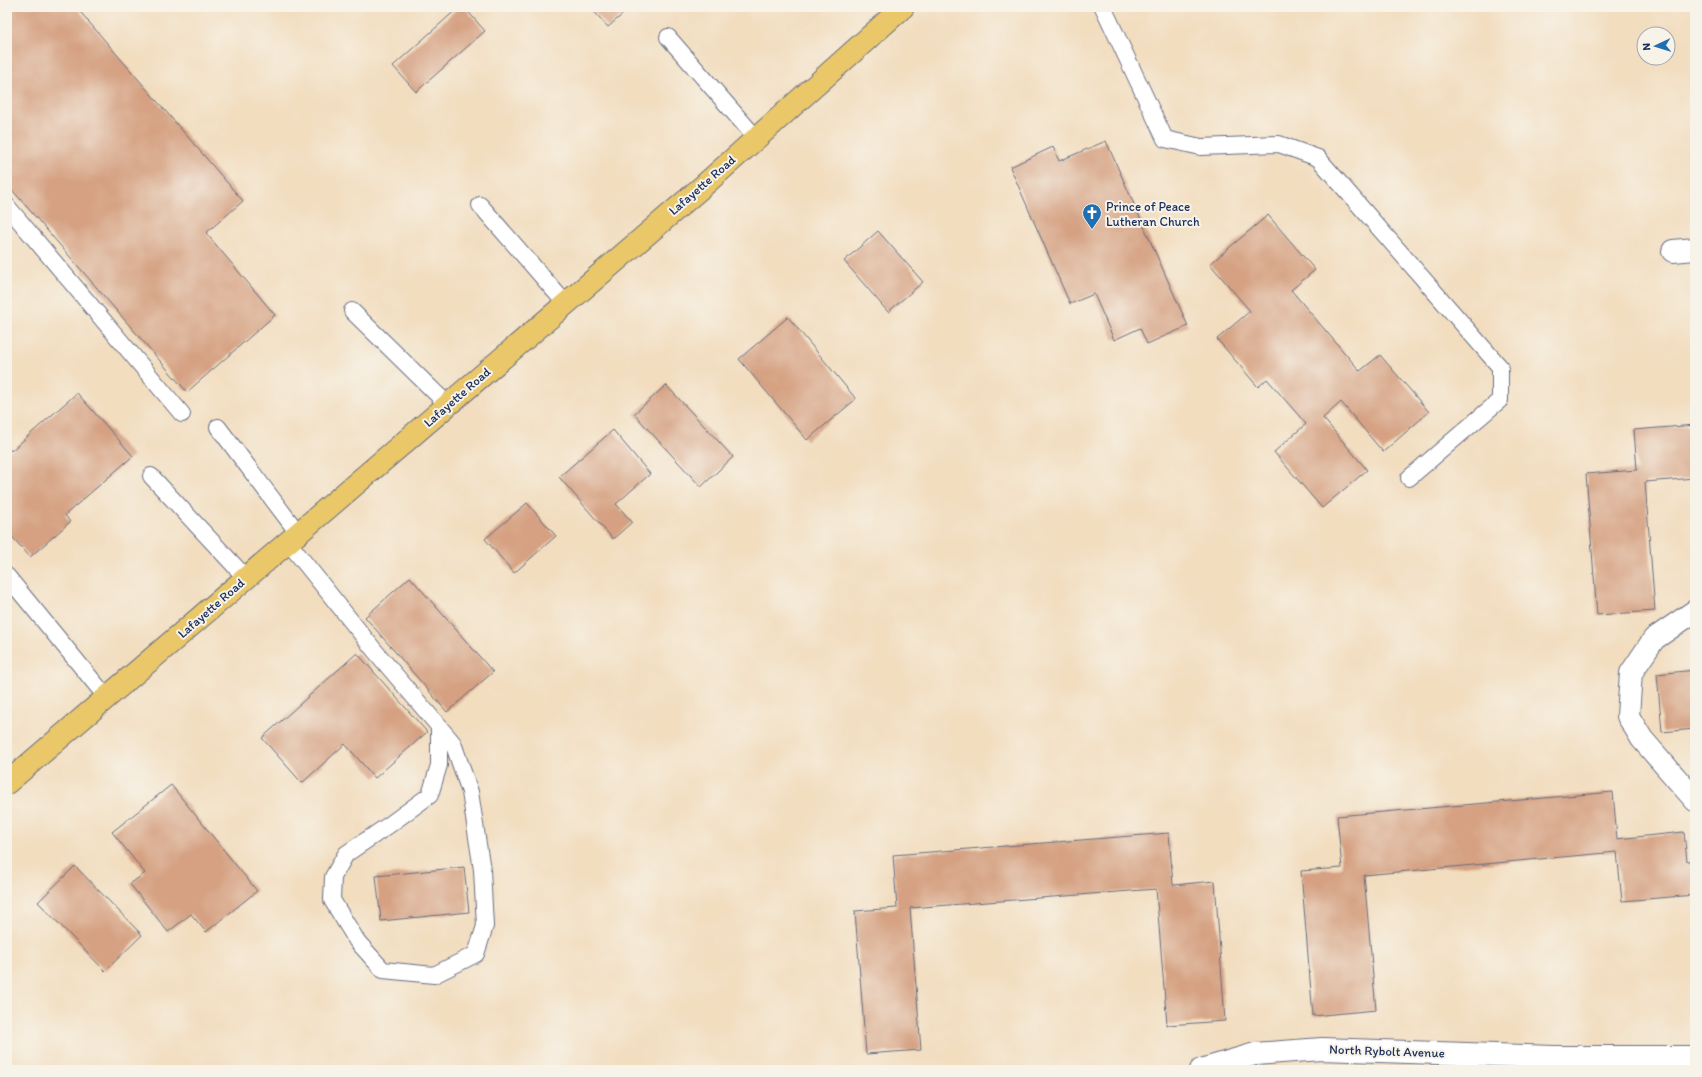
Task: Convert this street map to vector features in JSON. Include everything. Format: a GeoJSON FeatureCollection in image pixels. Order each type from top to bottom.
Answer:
{"type":"FeatureCollection","features":[{"type":"Feature","properties":{"kind":"main road","name":"Lafayette Road"},"geometry":{"type":"LineString","coordinates":[[7,782],[107,698],[565,304],[756,138],[903,7]]}},
{"type":"Feature","properties":{"kind":"street"},"geometry":{"type":"LineString","coordinates":[[1672,251],[1695,249]]}},
{"type":"Feature","properties":{"kind":"street"},"geometry":{"type":"LineString","coordinates":[[1695,611],[1654,639],[1631,673],[1628,716],[1642,739],[1695,800]]}},
{"type":"Feature","properties":{"kind":"street","name":"North Rybolt Avenue"},"geometry":{"type":"LineString","coordinates":[[1201,1070],[1255,1054],[1322,1048],[1554,1057],[1695,1057]]}},
{"type":"Feature","properties":{"kind":"lane"},"geometry":{"type":"LineString","coordinates":[[1103,7],[1165,139],[1201,147],[1279,144],[1318,158],[1500,367],[1500,400],[1409,478]]}},
{"type":"Feature","properties":{"kind":"lane"},"geometry":{"type":"LineString","coordinates":[[668,37],[756,138]]}},
{"type":"Feature","properties":{"kind":"lane"},"geometry":{"type":"LineString","coordinates":[[480,205],[565,304]]}},
{"type":"Feature","properties":{"kind":"lane"},"geometry":{"type":"LineString","coordinates":[[7,206],[182,414]]}},
{"type":"Feature","properties":{"kind":"lane"},"geometry":{"type":"LineString","coordinates":[[352,311],[448,405]]}},
{"type":"Feature","properties":{"kind":"lane"},"geometry":{"type":"LineString","coordinates":[[218,426],[293,537],[453,743],[470,792],[482,870],[485,926],[476,954],[434,975],[383,970],[357,941],[332,900],[333,877],[346,854],[430,795],[439,765],[439,726]]}},
{"type":"Feature","properties":{"kind":"lane"},"geometry":{"type":"LineString","coordinates":[[151,476],[246,578]]}},
{"type":"Feature","properties":{"kind":"lane"},"geometry":{"type":"LineString","coordinates":[[7,576],[107,698]]}},
{"type":"Feature","properties":{"kind":"building"},"geometry":{"type":"Polygon","coordinates":[[[7,7],[76,7],[243,201],[206,233],[275,315],[187,392],[7,184],[7,7]]]}},
{"type":"Feature","properties":{"kind":"building"},"geometry":{"type":"Polygon","coordinates":[[[459,7],[464,7],[485,31],[416,92],[393,66],[459,7]]]}},
{"type":"Feature","properties":{"kind":"building"},"geometry":{"type":"Polygon","coordinates":[[[590,7],[631,7],[608,27],[590,7]]]}},
{"type":"Feature","properties":{"kind":"building","name":"Prince of Peace Lutheran Church"},"geometry":{"type":"Polygon","coordinates":[[[1106,141],[1188,326],[1147,344],[1140,328],[1114,340],[1094,294],[1070,304],[1010,167],[1053,147],[1059,161],[1106,141]]]}},
{"type":"Feature","properties":{"kind":"building"},"geometry":{"type":"Polygon","coordinates":[[[1268,215],[1315,270],[1291,290],[1360,371],[1380,355],[1429,412],[1383,452],[1341,402],[1323,418],[1367,470],[1322,508],[1274,452],[1306,424],[1267,379],[1258,387],[1217,339],[1250,311],[1210,264],[1268,215]]]}},
{"type":"Feature","properties":{"kind":"building"},"geometry":{"type":"Polygon","coordinates":[[[878,231],[923,282],[888,312],[844,261],[878,231]]]}},
{"type":"Feature","properties":{"kind":"building"},"geometry":{"type":"Polygon","coordinates":[[[788,317],[856,399],[807,440],[739,359],[788,317]]]}},
{"type":"Feature","properties":{"kind":"building"},"geometry":{"type":"Polygon","coordinates":[[[666,385],[733,457],[701,487],[634,414],[666,385]]]}},
{"type":"Feature","properties":{"kind":"building"},"geometry":{"type":"Polygon","coordinates":[[[77,393],[133,456],[65,515],[70,522],[30,557],[7,531],[7,446],[11,451],[77,393]]]}},
{"type":"Feature","properties":{"kind":"building"},"geometry":{"type":"Polygon","coordinates":[[[1695,425],[1695,478],[1645,482],[1655,611],[1597,615],[1586,474],[1637,470],[1634,430],[1695,425]]]}},
{"type":"Feature","properties":{"kind":"building"},"geometry":{"type":"Polygon","coordinates":[[[613,430],[650,474],[616,504],[632,522],[613,539],[559,477],[613,430]]]}},
{"type":"Feature","properties":{"kind":"building"},"geometry":{"type":"Polygon","coordinates":[[[527,503],[556,536],[514,573],[485,539],[527,503]]]}},
{"type":"Feature","properties":{"kind":"building"},"geometry":{"type":"Polygon","coordinates":[[[410,577],[493,672],[447,712],[365,617],[410,577]]]}},
{"type":"Feature","properties":{"kind":"building"},"geometry":{"type":"Polygon","coordinates":[[[357,653],[427,732],[375,778],[345,744],[302,783],[262,738],[357,653]]]}},
{"type":"Feature","properties":{"kind":"building"},"geometry":{"type":"Polygon","coordinates":[[[1695,670],[1695,729],[1662,732],[1657,674],[1695,670]]]}},
{"type":"Feature","properties":{"kind":"building"},"geometry":{"type":"Polygon","coordinates":[[[171,785],[257,891],[206,932],[191,914],[168,932],[130,884],[145,873],[112,832],[171,785]]]}},
{"type":"Feature","properties":{"kind":"building"},"geometry":{"type":"Polygon","coordinates":[[[1613,792],[1617,839],[1684,832],[1687,861],[1695,861],[1695,895],[1622,901],[1617,852],[1364,875],[1376,1010],[1313,1016],[1301,871],[1342,868],[1337,816],[1613,792]]]}},
{"type":"Feature","properties":{"kind":"building"},"geometry":{"type":"Polygon","coordinates":[[[1169,833],[1173,885],[1215,881],[1225,1021],[1167,1025],[1156,889],[910,908],[921,1050],[866,1054],[855,911],[897,908],[893,855],[1169,833]]]}},
{"type":"Feature","properties":{"kind":"building"},"geometry":{"type":"Polygon","coordinates":[[[75,866],[142,935],[105,971],[38,902],[75,866]]]}},
{"type":"Feature","properties":{"kind":"building"},"geometry":{"type":"Polygon","coordinates":[[[464,867],[469,912],[381,921],[376,876],[464,867]]]}},
{"type":"Feature","properties":{"kind":"place","name":"Prince of Peace Lutheran Church"},"geometry":{"type":"Point","coordinates":[1092,230]}}]}
